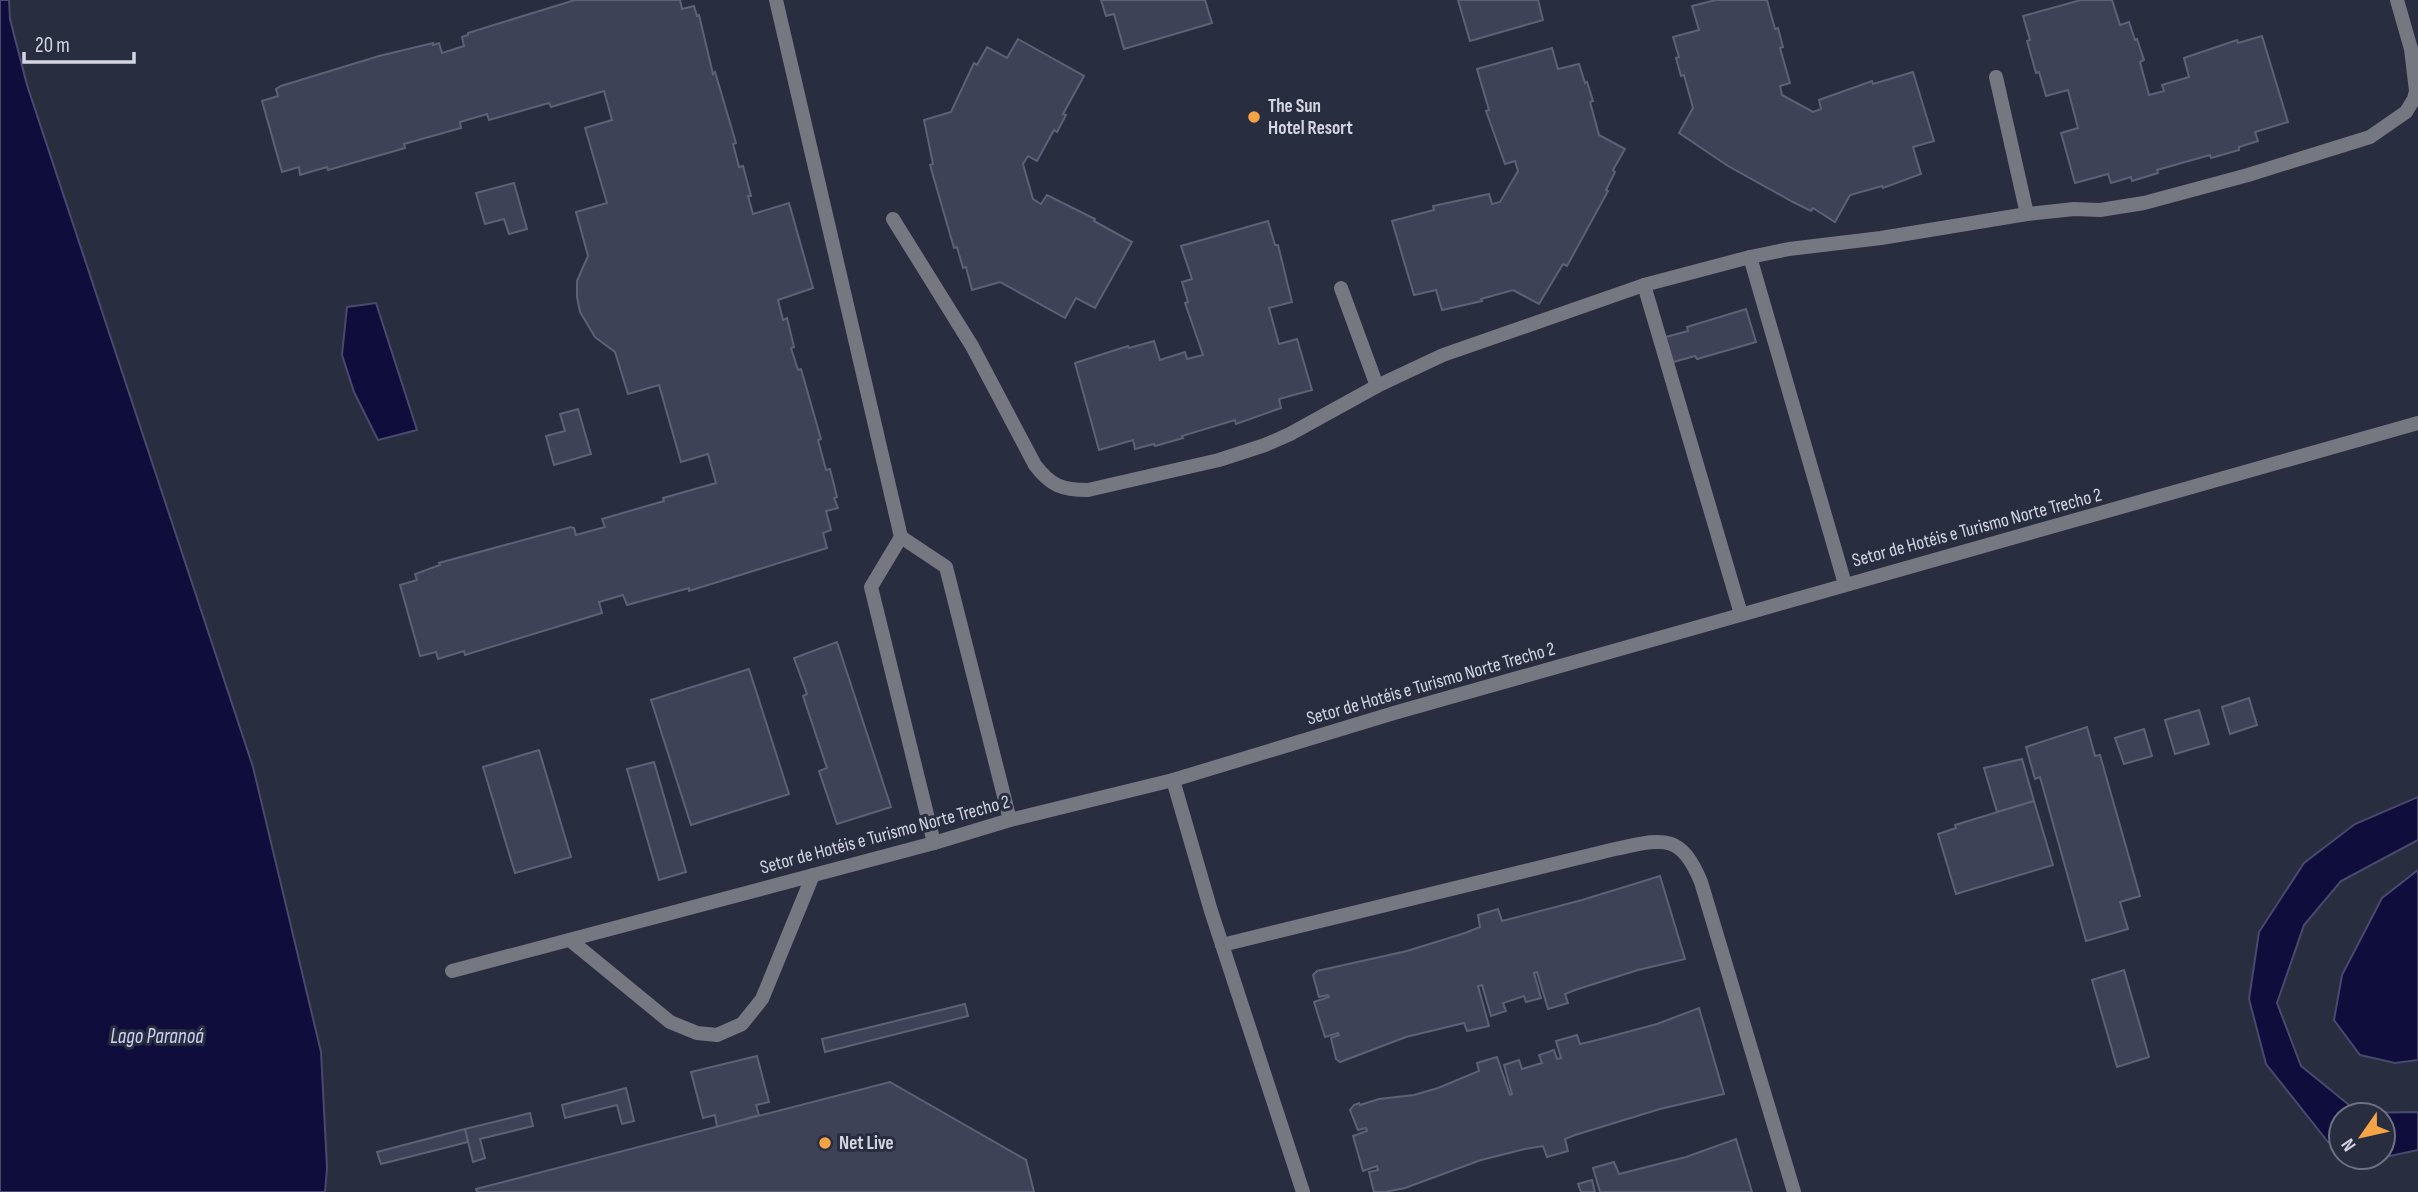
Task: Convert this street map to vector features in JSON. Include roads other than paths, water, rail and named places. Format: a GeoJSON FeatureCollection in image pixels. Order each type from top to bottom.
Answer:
{"type":"FeatureCollection","features":[{"type":"Feature","properties":{"kind":"lane"},"geometry":{"type":"LineString","coordinates":[[776,0],[901,537],[946,567],[1010,820]]}},
{"type":"Feature","properties":{"kind":"lane"},"geometry":{"type":"LineString","coordinates":[[893,219],[972,346],[1035,465],[1050,481],[1068,490],[1110,487],[1219,460],[1265,444],[1290,434],[1377,386],[1443,355],[1644,285],[1750,257],[2028,214],[2074,209],[2099,210],[2144,203],[2370,137],[2406,112],[2416,91],[2411,49],[2397,0]]}},
{"type":"Feature","properties":{"kind":"lane"},"geometry":{"type":"LineString","coordinates":[[1996,77],[2028,214]]}},
{"type":"Feature","properties":{"kind":"lane"},"geometry":{"type":"LineString","coordinates":[[1750,257],[1845,584]]}},
{"type":"Feature","properties":{"kind":"lane"},"geometry":{"type":"LineString","coordinates":[[1644,285],[1741,614]]}},
{"type":"Feature","properties":{"kind":"lane"},"geometry":{"type":"LineString","coordinates":[[1341,288],[1377,386]]}},
{"type":"Feature","properties":{"kind":"lane","name":"Setor de Hotéis e Turismo Norte Trecho 2"},"geometry":{"type":"LineString","coordinates":[[452,971],[934,843],[1010,820],[1173,780],[1394,713],[2418,423]]}},
{"type":"Feature","properties":{"kind":"lane"},"geometry":{"type":"LineString","coordinates":[[901,537],[871,587],[934,843]]}},
{"type":"Feature","properties":{"kind":"lane"},"geometry":{"type":"LineString","coordinates":[[1173,780],[1303,1192]]}},
{"type":"Feature","properties":{"kind":"lane"},"geometry":{"type":"LineString","coordinates":[[1223,945],[1615,849],[1659,842],[1677,845],[1694,865],[1701,882],[1794,1192]]}},
{"type":"Feature","properties":{"kind":"lane"},"geometry":{"type":"LineString","coordinates":[[570,940],[670,1022],[697,1033],[717,1035],[742,1024],[762,999],[813,875]]}},
{"type":"Feature","properties":{"kind":"water","name":"Lago Paranoá"},"geometry":{"type":"Polygon","coordinates":[[[0,0],[9,0],[10,19],[27,85],[253,767],[321,1052],[327,1168],[325,1192],[0,1192],[0,0]]]}},
{"type":"Feature","properties":{"kind":"water"},"geometry":{"type":"Polygon","coordinates":[[[376,303],[417,430],[378,440],[354,392],[342,355],[347,307],[376,303]]]}},
{"type":"Feature","properties":{"kind":"water"},"geometry":{"type":"Polygon","coordinates":[[[2418,797],[2418,840],[2341,881],[2304,925],[2277,1003],[2301,1066],[2344,1101],[2327,1101],[2327,1141],[2266,1064],[2249,999],[2259,932],[2304,863],[2355,824],[2418,797]]]}},
{"type":"Feature","properties":{"kind":"water"},"geometry":{"type":"Polygon","coordinates":[[[2418,870],[2418,1060],[2395,1063],[2360,1055],[2334,1020],[2342,975],[2382,898],[2418,870]]]}},
{"type":"Feature","properties":{"kind":"water"},"geometry":{"type":"Polygon","coordinates":[[[2397,1112],[2418,1112],[2418,1150],[2397,1154],[2397,1112]]]}},
{"type":"Feature","properties":{"kind":"place","name":"The Sun Hotel Resort"},"geometry":{"type":"Point","coordinates":[1254,117]}},
{"type":"Feature","properties":{"kind":"place","name":"Net Live"},"geometry":{"type":"Point","coordinates":[825,1143]}}]}
